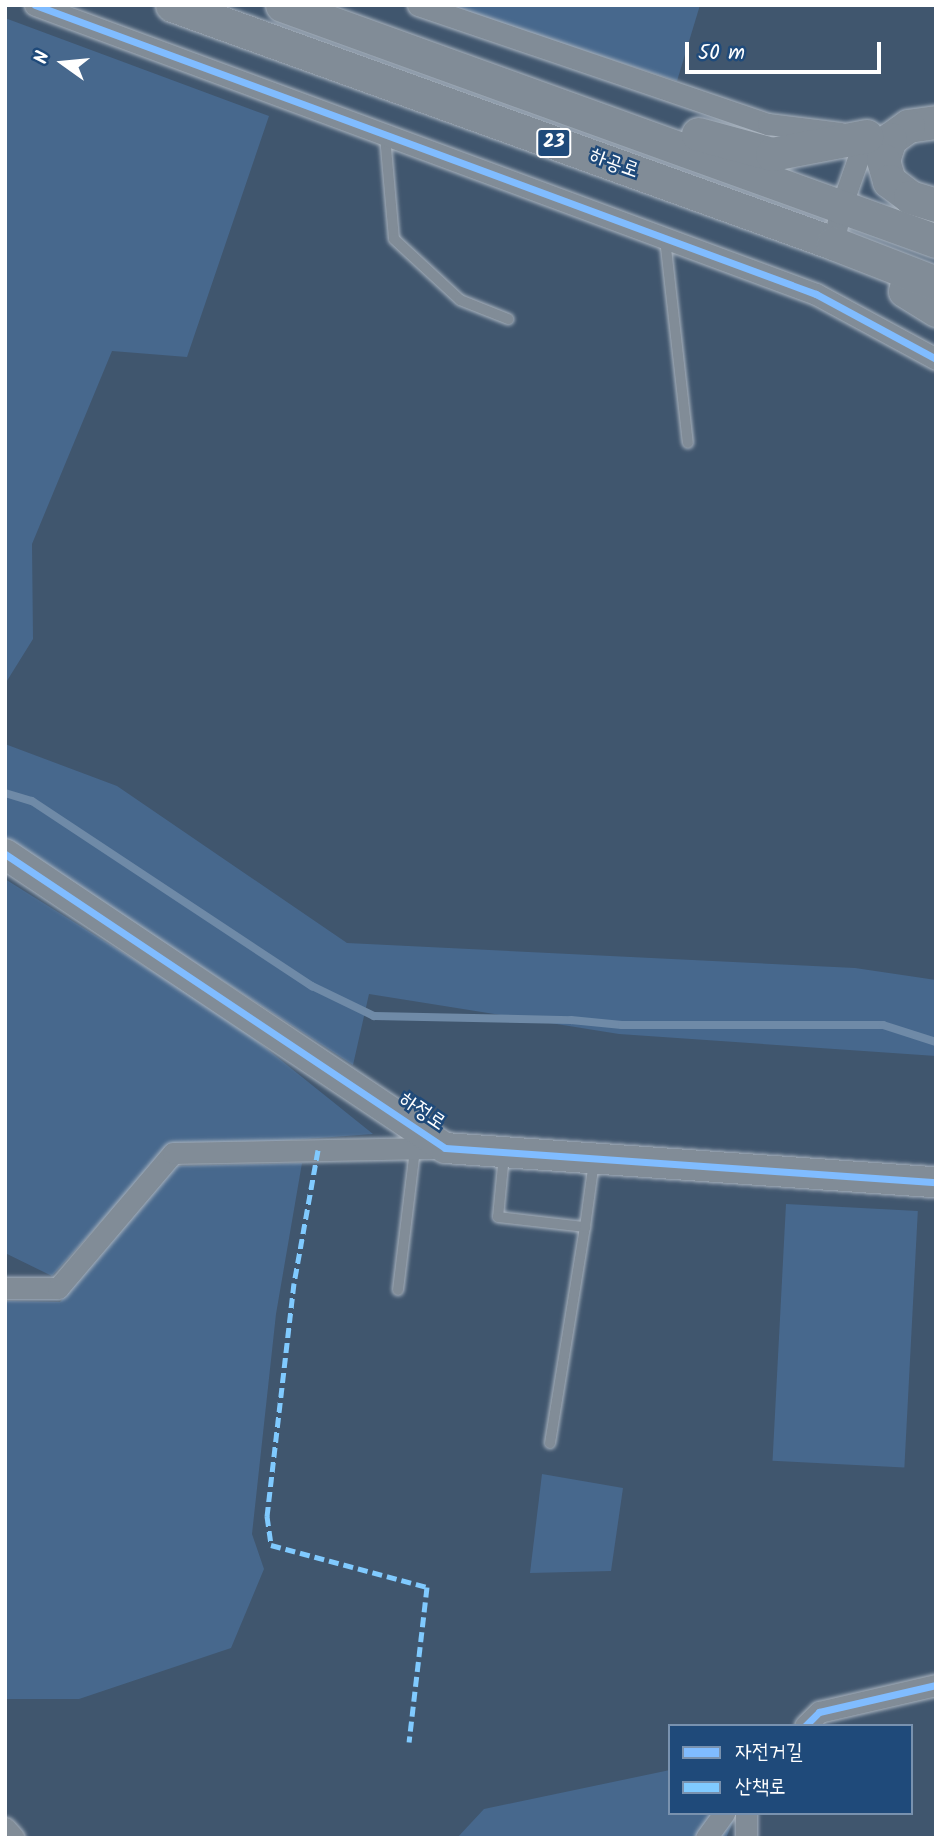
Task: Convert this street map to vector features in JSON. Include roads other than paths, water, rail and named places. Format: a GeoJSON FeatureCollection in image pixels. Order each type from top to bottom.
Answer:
{"type":"FeatureCollection","features":[{"type":"Feature","properties":{"kind":"main road","name":"하공로"},"geometry":{"type":"LineString","coordinates":[[172,5],[833,243],[922,278]]}},
{"type":"Feature","properties":{"kind":"main road","name":"하공로"},"geometry":{"type":"LineString","coordinates":[[282,5],[936,241]]}},
{"type":"Feature","properties":{"kind":"main road"},"geometry":{"type":"LineString","coordinates":[[508,86],[772,153],[866,136]]}},
{"type":"Feature","properties":{"kind":"main road"},"geometry":{"type":"LineString","coordinates":[[936,122],[908,126],[890,139],[883,160],[890,181],[911,197],[936,205]]}},
{"type":"Feature","properties":{"kind":"street"},"geometry":{"type":"LineString","coordinates":[[35,5],[816,294],[936,359]]}},
{"type":"Feature","properties":{"kind":"street"},"geometry":{"type":"LineString","coordinates":[[418,5],[768,124],[866,136],[899,116],[936,122]]}},
{"type":"Feature","properties":{"kind":"street"},"geometry":{"type":"LineString","coordinates":[[833,243],[841,207],[866,136]]}},
{"type":"Feature","properties":{"kind":"street"},"geometry":{"type":"LineString","coordinates":[[922,278],[904,292],[936,312]]}},
{"type":"Feature","properties":{"kind":"street","name":"하정로"},"geometry":{"type":"LineString","coordinates":[[5,854],[445,1148],[936,1182]]}},
{"type":"Feature","properties":{"kind":"street"},"geometry":{"type":"LineString","coordinates":[[5,1288],[58,1288],[173,1153],[445,1148]]}},
{"type":"Feature","properties":{"kind":"street"},"geometry":{"type":"LineString","coordinates":[[807,1724],[819,1712],[936,1685]]}},
{"type":"Feature","properties":{"kind":"street"},"geometry":{"type":"LineString","coordinates":[[706,1838],[723,1815]]}},
{"type":"Feature","properties":{"kind":"street"},"geometry":{"type":"LineString","coordinates":[[746,1815],[746,1838]]}},
{"type":"Feature","properties":{"kind":"street"},"geometry":{"type":"LineString","coordinates":[[5,1828],[14,1838]]}},
{"type":"Feature","properties":{"kind":"lane"},"geometry":{"type":"LineString","coordinates":[[385,136],[394,239],[460,300],[508,319]]}},
{"type":"Feature","properties":{"kind":"lane"},"geometry":{"type":"LineString","coordinates":[[665,239],[688,443]]}},
{"type":"Feature","properties":{"kind":"lane"},"geometry":{"type":"LineString","coordinates":[[398,1290],[415,1149]]}},
{"type":"Feature","properties":{"kind":"lane"},"geometry":{"type":"LineString","coordinates":[[504,1152],[498,1217],[585,1227]]}},
{"type":"Feature","properties":{"kind":"lane"},"geometry":{"type":"LineString","coordinates":[[550,1443],[594,1158]]}},
{"type":"Feature","properties":{"kind":"waterway"},"geometry":{"type":"LineString","coordinates":[[5,793],[32,801],[312,986],[374,1016],[571,1020],[622,1025],[883,1025],[936,1042]]}}]}
